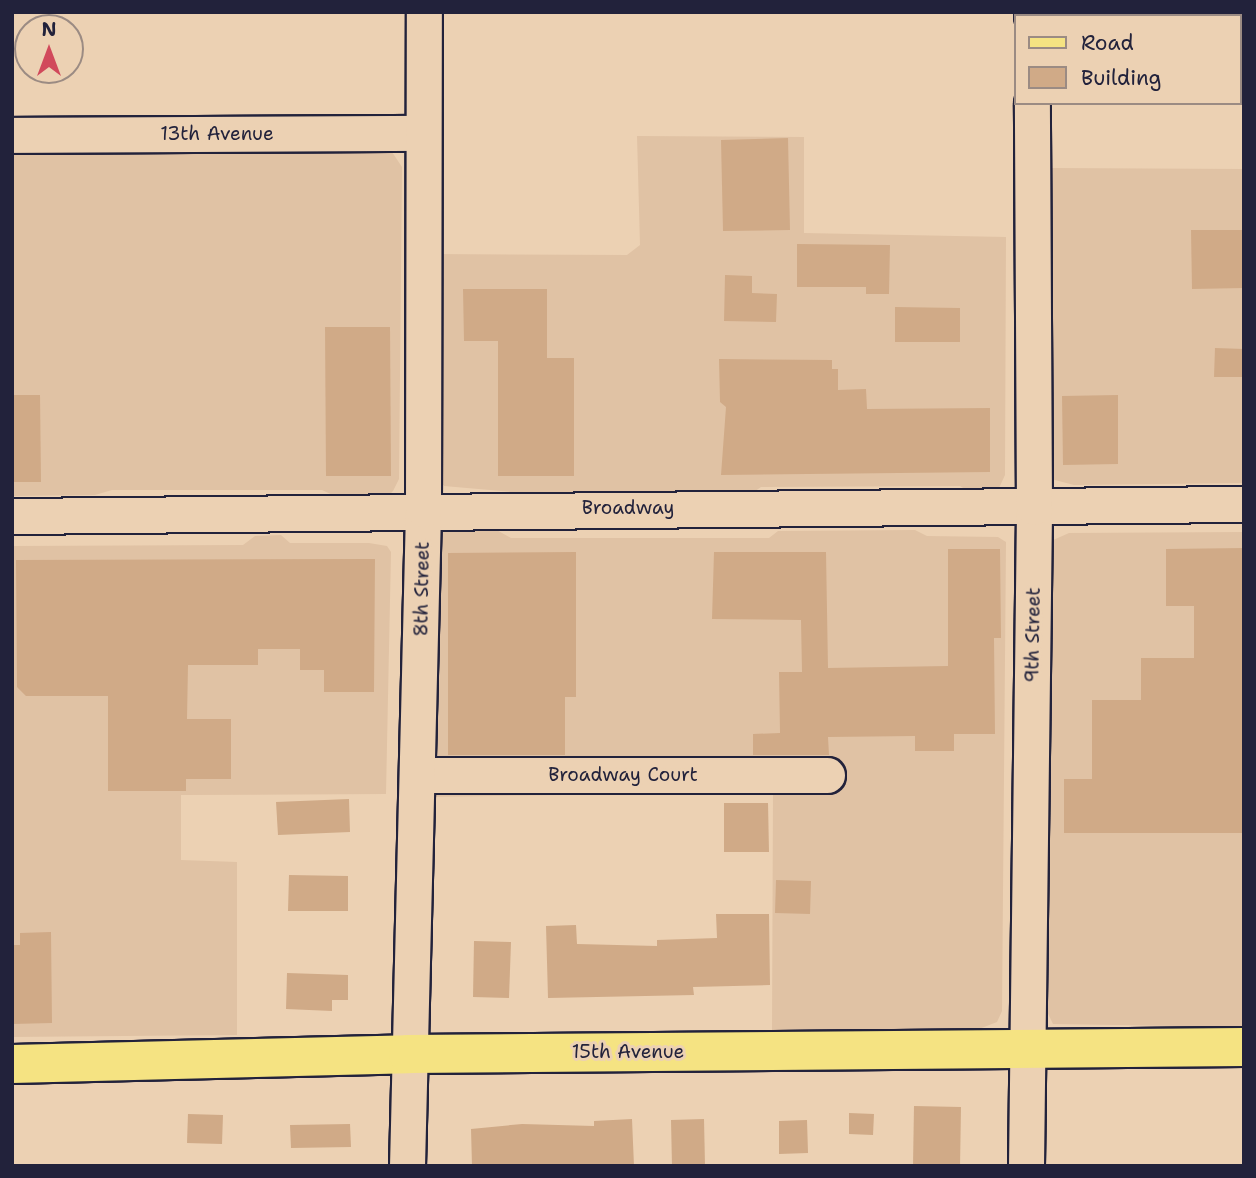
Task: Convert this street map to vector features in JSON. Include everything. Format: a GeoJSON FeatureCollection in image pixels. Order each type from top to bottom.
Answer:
{"type":"FeatureCollection","features":[{"type":"Feature","properties":{"kind":"main road","name":"15th Avenue"},"geometry":{"type":"LineString","coordinates":[[12,1064],[408,1054],[1244,1047]]}},
{"type":"Feature","properties":{"kind":"street","name":"8th Street"},"geometry":{"type":"LineString","coordinates":[[407,1166],[408,1054],[419,775],[423,509],[424,12]]}},
{"type":"Feature","properties":{"kind":"street","name":"9th Street"},"geometry":{"type":"LineString","coordinates":[[1026,1166],[1034,507],[1032,105]]}},
{"type":"Feature","properties":{"kind":"street","name":"13th Avenue"},"geometry":{"type":"LineString","coordinates":[[12,135],[422,132]]}},
{"type":"Feature","properties":{"kind":"street","name":"Broadway"},"geometry":{"type":"LineString","coordinates":[[12,516],[423,509],[1244,504]]}},
{"type":"Feature","properties":{"kind":"street","name":"Broadway Court"},"geometry":{"type":"LineString","coordinates":[[419,775],[827,775]]}},
{"type":"Feature","properties":{"kind":"shaded area"},"geometry":{"type":"Polygon","coordinates":[[[637,136],[804,137],[804,233],[1006,237],[1005,475],[999,488],[974,495],[960,486],[761,487],[751,494],[534,494],[444,486],[439,479],[432,254],[627,255],[640,245],[637,136]]]}},
{"type":"Feature","properties":{"kind":"shaded area"},"geometry":{"type":"Polygon","coordinates":[[[12,148],[390,149],[402,167],[399,479],[393,491],[384,500],[339,498],[322,490],[112,490],[95,495],[12,496],[12,148]]]}},
{"type":"Feature","properties":{"kind":"shaded area"},"geometry":{"type":"Polygon","coordinates":[[[1052,168],[1244,169],[1244,483],[1074,485],[1051,479],[1052,168]]]}},
{"type":"Feature","properties":{"kind":"shaded area"},"geometry":{"type":"Polygon","coordinates":[[[493,528],[511,538],[769,538],[778,531],[915,530],[927,536],[998,537],[1006,542],[1002,1011],[997,1022],[979,1029],[772,1030],[773,792],[428,797],[440,530],[493,528]]]}},
{"type":"Feature","properties":{"kind":"shaded area"},"geometry":{"type":"Polygon","coordinates":[[[1244,532],[1244,1027],[1053,1024],[1043,1003],[1051,541],[1069,533],[1244,532]]]}},
{"type":"Feature","properties":{"kind":"shaded area"},"geometry":{"type":"Polygon","coordinates":[[[281,535],[290,543],[369,543],[387,546],[391,552],[386,794],[181,795],[181,860],[237,862],[237,1035],[12,1037],[12,546],[243,545],[255,536],[281,535]]]}},
{"type":"Feature","properties":{"kind":"building"},"geometry":{"type":"Polygon","coordinates":[[[788,138],[790,230],[723,231],[721,140],[788,138]]]}},
{"type":"Feature","properties":{"kind":"building"},"geometry":{"type":"Polygon","coordinates":[[[1191,230],[1244,230],[1244,288],[1192,289],[1191,230]]]}},
{"type":"Feature","properties":{"kind":"building"},"geometry":{"type":"Polygon","coordinates":[[[797,244],[890,245],[889,294],[866,294],[866,287],[797,287],[797,244]]]}},
{"type":"Feature","properties":{"kind":"building"},"geometry":{"type":"Polygon","coordinates":[[[725,275],[752,276],[752,293],[777,294],[776,322],[724,321],[725,275]]]}},
{"type":"Feature","properties":{"kind":"building"},"geometry":{"type":"Polygon","coordinates":[[[463,289],[547,289],[547,358],[574,358],[574,476],[498,476],[498,341],[464,341],[463,289]]]}},
{"type":"Feature","properties":{"kind":"building"},"geometry":{"type":"Polygon","coordinates":[[[895,307],[960,308],[960,342],[895,342],[895,307]]]}},
{"type":"Feature","properties":{"kind":"building"},"geometry":{"type":"Polygon","coordinates":[[[325,327],[390,327],[391,476],[326,476],[325,327]]]}},
{"type":"Feature","properties":{"kind":"building"},"geometry":{"type":"Polygon","coordinates":[[[1215,348],[1244,349],[1244,377],[1214,377],[1215,348]]]}},
{"type":"Feature","properties":{"kind":"building"},"geometry":{"type":"Polygon","coordinates":[[[719,359],[832,360],[832,369],[838,369],[838,390],[866,389],[867,409],[990,408],[990,472],[721,475],[726,407],[720,402],[719,359]]]}},
{"type":"Feature","properties":{"kind":"building"},"geometry":{"type":"Polygon","coordinates":[[[12,395],[40,395],[41,482],[12,482],[12,395]]]}},
{"type":"Feature","properties":{"kind":"building"},"geometry":{"type":"Polygon","coordinates":[[[1118,395],[1118,464],[1063,465],[1062,396],[1118,395]]]}},
{"type":"Feature","properties":{"kind":"building"},"geometry":{"type":"Polygon","coordinates":[[[1244,548],[1244,833],[1064,833],[1064,779],[1092,779],[1092,700],[1141,700],[1141,658],[1194,658],[1194,606],[1166,606],[1166,549],[1244,548]]]}},
{"type":"Feature","properties":{"kind":"building"},"geometry":{"type":"Polygon","coordinates":[[[948,549],[1000,549],[1001,638],[994,638],[995,734],[954,734],[954,751],[915,751],[915,736],[828,737],[829,755],[753,755],[753,734],[780,733],[779,672],[802,672],[801,620],[712,619],[714,552],[826,552],[828,668],[948,666],[948,549]]]}},
{"type":"Feature","properties":{"kind":"building"},"geometry":{"type":"Polygon","coordinates":[[[576,552],[576,697],[565,697],[565,755],[448,755],[448,553],[576,552]]]}},
{"type":"Feature","properties":{"kind":"building"},"geometry":{"type":"Polygon","coordinates":[[[375,559],[374,692],[324,692],[324,670],[300,670],[300,649],[258,649],[258,665],[188,665],[187,719],[231,719],[231,779],[186,779],[186,791],[108,791],[108,696],[26,696],[17,687],[16,560],[375,559]]]}},
{"type":"Feature","properties":{"kind":"building"},"geometry":{"type":"Polygon","coordinates":[[[349,799],[350,832],[278,835],[276,802],[349,799]]]}},
{"type":"Feature","properties":{"kind":"building"},"geometry":{"type":"Polygon","coordinates":[[[724,803],[768,803],[769,852],[724,852],[724,803]]]}},
{"type":"Feature","properties":{"kind":"building"},"geometry":{"type":"Polygon","coordinates":[[[289,875],[348,876],[348,911],[288,911],[289,875]]]}},
{"type":"Feature","properties":{"kind":"building"},"geometry":{"type":"Polygon","coordinates":[[[776,880],[811,881],[810,914],[775,913],[776,880]]]}},
{"type":"Feature","properties":{"kind":"building"},"geometry":{"type":"Polygon","coordinates":[[[716,914],[769,914],[770,985],[693,987],[694,995],[548,998],[546,926],[576,925],[577,944],[657,946],[657,940],[717,938],[716,914]]]}},
{"type":"Feature","properties":{"kind":"building"},"geometry":{"type":"Polygon","coordinates":[[[51,932],[52,1023],[12,1024],[12,945],[20,945],[20,933],[51,932]]]}},
{"type":"Feature","properties":{"kind":"building"},"geometry":{"type":"Polygon","coordinates":[[[474,941],[511,942],[509,998],[473,997],[474,941]]]}},
{"type":"Feature","properties":{"kind":"building"},"geometry":{"type":"Polygon","coordinates":[[[287,973],[348,975],[348,1000],[332,1000],[332,1011],[286,1009],[287,973]]]}},
{"type":"Feature","properties":{"kind":"building"},"geometry":{"type":"Polygon","coordinates":[[[914,1106],[961,1107],[960,1166],[913,1166],[914,1106]]]}},
{"type":"Feature","properties":{"kind":"building"},"geometry":{"type":"Polygon","coordinates":[[[849,1113],[874,1114],[873,1135],[849,1134],[849,1113]]]}},
{"type":"Feature","properties":{"kind":"building"},"geometry":{"type":"Polygon","coordinates":[[[188,1114],[223,1115],[222,1144],[187,1143],[188,1114]]]}},
{"type":"Feature","properties":{"kind":"building"},"geometry":{"type":"Polygon","coordinates":[[[632,1119],[634,1166],[472,1166],[471,1129],[522,1124],[594,1126],[594,1121],[632,1119]]]}},
{"type":"Feature","properties":{"kind":"building"},"geometry":{"type":"Polygon","coordinates":[[[704,1119],[705,1166],[672,1166],[671,1120],[704,1119]]]}},
{"type":"Feature","properties":{"kind":"building"},"geometry":{"type":"Polygon","coordinates":[[[807,1120],[808,1153],[779,1154],[779,1121],[807,1120]]]}},
{"type":"Feature","properties":{"kind":"building"},"geometry":{"type":"Polygon","coordinates":[[[350,1124],[351,1147],[291,1148],[290,1125],[350,1124]]]}}]}
